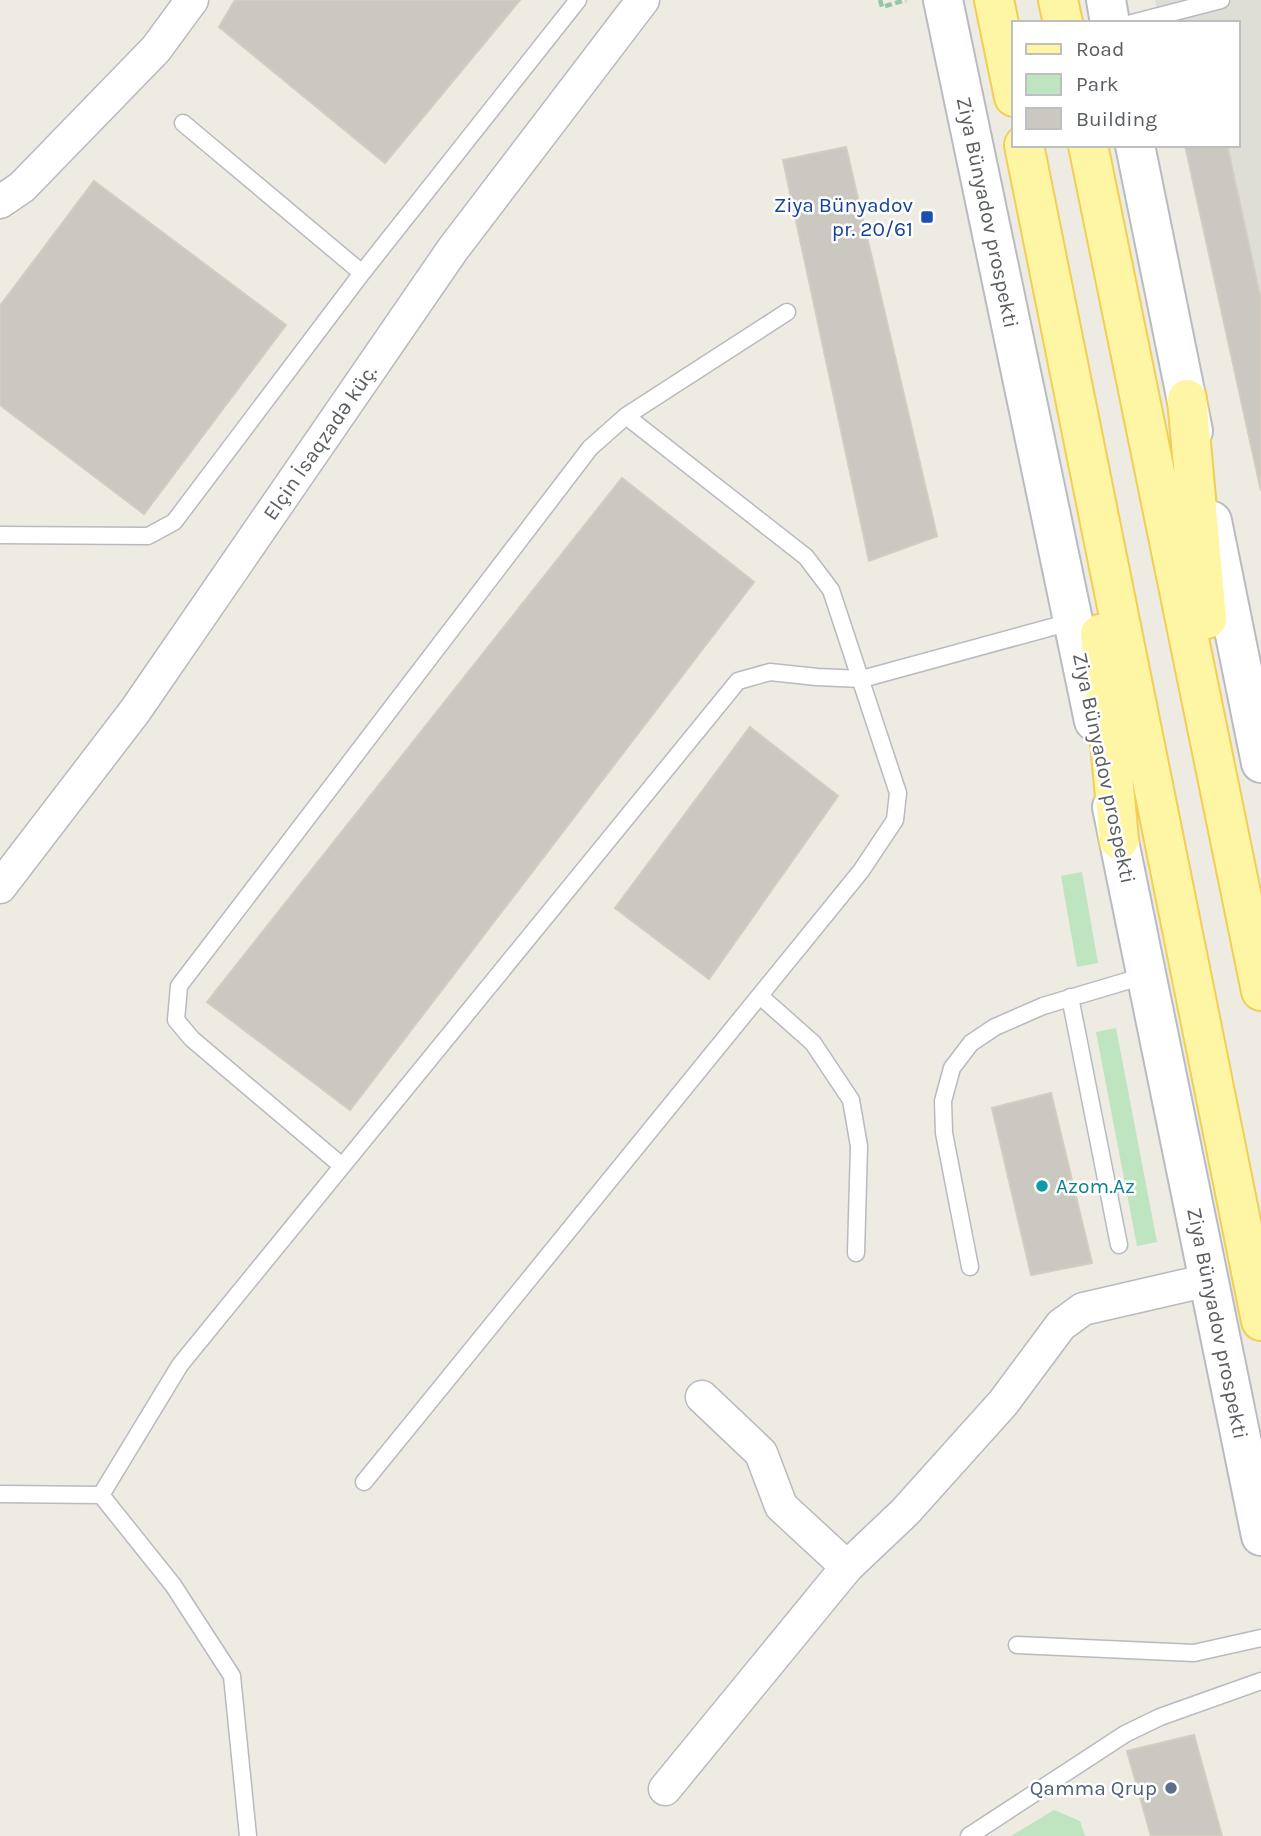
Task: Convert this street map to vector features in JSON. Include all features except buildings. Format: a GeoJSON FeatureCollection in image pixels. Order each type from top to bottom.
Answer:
{"type":"FeatureCollection","features":[{"type":"Feature","properties":{"kind":"main road","name":"Ziya Bünyadov prospekti"},"geometry":{"type":"LineString","coordinates":[[943,0],[1074,621],[1261,1536]]}},
{"type":"Feature","properties":{"kind":"main road"},"geometry":{"type":"LineString","coordinates":[[995,0],[1012,87]]}},
{"type":"Feature","properties":{"kind":"main road"},"geometry":{"type":"LineString","coordinates":[[1058,0],[1063,21]]}},
{"type":"Feature","properties":{"kind":"main road"},"geometry":{"type":"LineString","coordinates":[[1106,0],[1110,21]]}},
{"type":"Feature","properties":{"kind":"main road","name":"Ziya Bünyadov prospekti"},"geometry":{"type":"LineString","coordinates":[[1024,147],[1261,1321]]}},
{"type":"Feature","properties":{"kind":"main road"},"geometry":{"type":"LineString","coordinates":[[1088,147],[1261,991]]}},
{"type":"Feature","properties":{"kind":"main road"},"geometry":{"type":"LineString","coordinates":[[1135,147],[1261,763]]}},
{"type":"Feature","properties":{"kind":"main road"},"geometry":{"type":"LineString","coordinates":[[1187,399],[1224,809]]}},
{"type":"Feature","properties":{"kind":"main road"},"geometry":{"type":"LineString","coordinates":[[1080,426],[1119,840]]}},
{"type":"Feature","properties":{"kind":"street"},"geometry":{"type":"LineString","coordinates":[[0,202],[22,187],[156,49],[192,0]]}},
{"type":"Feature","properties":{"kind":"street","name":"Elçin İsaqzadə küç."},"geometry":{"type":"LineString","coordinates":[[0,887],[135,711],[453,249],[643,0]]}},
{"type":"Feature","properties":{"kind":"street"},"geometry":{"type":"LineString","coordinates":[[665,1789],[847,1567],[905,1512],[1003,1403],[1060,1325],[1083,1309],[1209,1280]]}},
{"type":"Feature","properties":{"kind":"street"},"geometry":{"type":"LineString","coordinates":[[702,1397],[761,1453],[781,1506],[847,1567]]}},
{"type":"Feature","properties":{"kind":"lane"},"geometry":{"type":"LineString","coordinates":[[0,535],[148,536],[174,522],[362,273],[578,0]]}},
{"type":"Feature","properties":{"kind":"lane"},"geometry":{"type":"LineString","coordinates":[[1140,21],[1221,0]]}},
{"type":"Feature","properties":{"kind":"lane"},"geometry":{"type":"LineString","coordinates":[[183,123],[362,273]]}},
{"type":"Feature","properties":{"kind":"lane"},"geometry":{"type":"LineString","coordinates":[[342,1166],[192,1039],[177,1020],[179,986],[590,448],[626,416],[787,312]]}},
{"type":"Feature","properties":{"kind":"lane"},"geometry":{"type":"LineString","coordinates":[[364,1482],[861,871],[895,820],[898,793],[831,590],[806,557],[626,416]]}},
{"type":"Feature","properties":{"kind":"lane"},"geometry":{"type":"LineString","coordinates":[[101,1495],[180,1365],[738,681],[770,672],[862,679],[1074,621]]}},
{"type":"Feature","properties":{"kind":"lane"},"geometry":{"type":"LineString","coordinates":[[970,1267],[944,1133],[943,1101],[952,1068],[971,1043],[995,1027],[1043,1006],[1147,975]]}},
{"type":"Feature","properties":{"kind":"lane"},"geometry":{"type":"LineString","coordinates":[[760,996],[813,1043],[851,1100],[859,1146],[856,1253]]}},
{"type":"Feature","properties":{"kind":"lane"},"geometry":{"type":"LineString","coordinates":[[1070,997],[1119,1245]]}},
{"type":"Feature","properties":{"kind":"lane"},"geometry":{"type":"LineString","coordinates":[[0,1494],[101,1495]]}},
{"type":"Feature","properties":{"kind":"lane"},"geometry":{"type":"LineString","coordinates":[[101,1495],[173,1585],[232,1676],[248,1836]]}},
{"type":"Feature","properties":{"kind":"lane"},"geometry":{"type":"LineString","coordinates":[[1017,1646],[1194,1653],[1261,1638]]}},
{"type":"Feature","properties":{"kind":"lane"},"geometry":{"type":"LineString","coordinates":[[968,1836],[1125,1734],[1160,1717],[1261,1681]]}},
{"type":"Feature","properties":{"kind":"path"},"geometry":{"type":"LineString","coordinates":[[880,0],[882,6],[906,0]]}},
{"type":"Feature","properties":{"kind":"shaded area"},"geometry":{"type":"Polygon","coordinates":[[[1155,0],[1261,0],[1261,300],[1227,147],[1240,147],[1240,21],[1159,21],[1155,0]]]}},
{"type":"Feature","properties":{"kind":"green space"},"geometry":{"type":"Polygon","coordinates":[[[1082,872],[1098,963],[1077,967],[1061,876],[1082,872]]]}},
{"type":"Feature","properties":{"kind":"green space"},"geometry":{"type":"Polygon","coordinates":[[[1116,1028],[1157,1242],[1137,1246],[1096,1032],[1116,1028]]]}},
{"type":"Feature","properties":{"kind":"green space"},"geometry":{"type":"Polygon","coordinates":[[[1054,1810],[1080,1821],[1085,1836],[1011,1836],[1054,1810]]]}},
{"type":"Feature","properties":{"kind":"place","name":"Ziya Bünyadov pr. 20/61"},"geometry":{"type":"Point","coordinates":[927,217]}},
{"type":"Feature","properties":{"kind":"place","name":"Azom.Az"},"geometry":{"type":"Point","coordinates":[1042,1186]}},
{"type":"Feature","properties":{"kind":"place","name":"Qamma Qrup"},"geometry":{"type":"Point","coordinates":[1171,1788]}}]}
